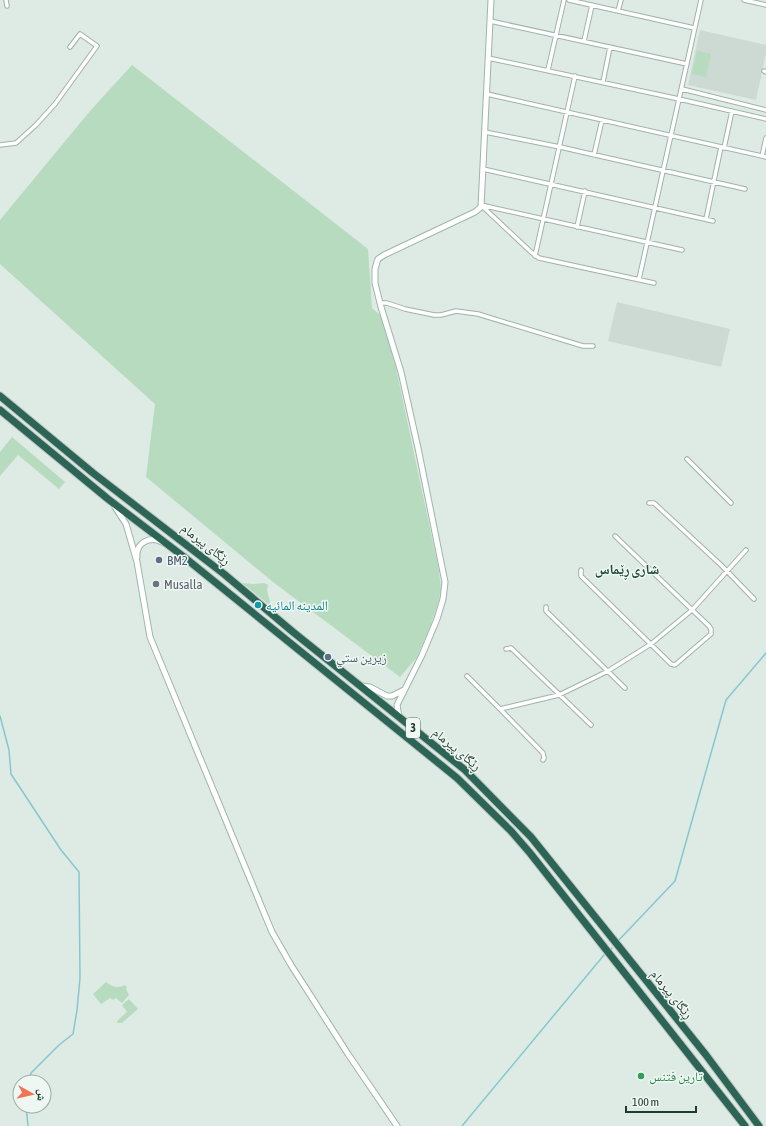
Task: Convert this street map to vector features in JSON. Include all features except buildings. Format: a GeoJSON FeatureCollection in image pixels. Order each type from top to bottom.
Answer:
{"type":"FeatureCollection","features":[{"type":"Feature","properties":{"kind":"highway","name":"ڕێگای پیرمام"},"geometry":{"type":"LineString","coordinates":[[0,396],[93,473],[245,591],[293,632],[465,770],[531,837],[706,1055],[759,1126]]}},
{"type":"Feature","properties":{"kind":"highway","name":"ڕێگای پیرمام"},"geometry":{"type":"LineString","coordinates":[[0,410],[108,499],[240,602],[458,778],[511,831],[586,922],[744,1126]]}},
{"type":"Feature","properties":{"kind":"highway"},"geometry":{"type":"LineString","coordinates":[[37,441],[44,433]]}},
{"type":"Feature","properties":{"kind":"highway"},"geometry":{"type":"LineString","coordinates":[[240,602],[245,591]]}},
{"type":"Feature","properties":{"kind":"street"},"geometry":{"type":"LineString","coordinates":[[6,0],[8,6]]}},
{"type":"Feature","properties":{"kind":"street"},"geometry":{"type":"LineString","coordinates":[[399,717],[397,705],[438,619],[445,582],[401,372],[380,303],[375,273],[378,259],[384,255],[478,211],[481,205],[491,0]]}},
{"type":"Feature","properties":{"kind":"street"},"geometry":{"type":"LineString","coordinates":[[548,70],[564,0]]}},
{"type":"Feature","properties":{"kind":"street"},"geometry":{"type":"LineString","coordinates":[[569,0],[694,28]]}},
{"type":"Feature","properties":{"kind":"street"},"geometry":{"type":"LineString","coordinates":[[618,11],[621,0]]}},
{"type":"Feature","properties":{"kind":"street"},"geometry":{"type":"LineString","coordinates":[[639,279],[701,0]]}},
{"type":"Feature","properties":{"kind":"street"},"geometry":{"type":"LineString","coordinates":[[744,0],[756,1],[766,5]]}},
{"type":"Feature","properties":{"kind":"street"},"geometry":{"type":"LineString","coordinates":[[584,41],[592,5]]}},
{"type":"Feature","properties":{"kind":"street"},"geometry":{"type":"LineString","coordinates":[[490,21],[687,64]]}},
{"type":"Feature","properties":{"kind":"street"},"geometry":{"type":"LineString","coordinates":[[0,145],[16,143],[36,125],[55,104],[96,46],[80,34],[70,48]]}},
{"type":"Feature","properties":{"kind":"street"},"geometry":{"type":"LineString","coordinates":[[603,82],[610,47]]}},
{"type":"Feature","properties":{"kind":"street"},"geometry":{"type":"LineString","coordinates":[[488,58],[603,82],[766,120]]}},
{"type":"Feature","properties":{"kind":"street"},"geometry":{"type":"LineString","coordinates":[[536,256],[575,76]]}},
{"type":"Feature","properties":{"kind":"street"},"geometry":{"type":"LineString","coordinates":[[682,89],[766,110]]}},
{"type":"Feature","properties":{"kind":"street"},"geometry":{"type":"LineString","coordinates":[[487,94],[764,157],[766,138]]}},
{"type":"Feature","properties":{"kind":"street"},"geometry":{"type":"LineString","coordinates":[[706,219],[732,111]]}},
{"type":"Feature","properties":{"kind":"street"},"geometry":{"type":"LineString","coordinates":[[594,155],[602,120]]}},
{"type":"Feature","properties":{"kind":"street"},"geometry":{"type":"LineString","coordinates":[[485,132],[560,147],[745,189]]}},
{"type":"Feature","properties":{"kind":"street"},"geometry":{"type":"LineString","coordinates":[[483,169],[714,221]]}},
{"type":"Feature","properties":{"kind":"street"},"geometry":{"type":"LineString","coordinates":[[577,227],[585,191]]}},
{"type":"Feature","properties":{"kind":"street"},"geometry":{"type":"LineString","coordinates":[[481,205],[682,250]]}},
{"type":"Feature","properties":{"kind":"street"},"geometry":{"type":"LineString","coordinates":[[481,205],[536,256],[542,259],[654,283]]}},
{"type":"Feature","properties":{"kind":"street"},"geometry":{"type":"LineString","coordinates":[[380,303],[387,303],[434,315],[455,311],[478,314],[583,346],[593,346]]}},
{"type":"Feature","properties":{"kind":"street"},"geometry":{"type":"LineString","coordinates":[[687,459],[731,503]]}},
{"type":"Feature","properties":{"kind":"street"},"geometry":{"type":"LineString","coordinates":[[108,499],[121,514],[126,524],[137,562],[150,637],[272,932],[291,965],[348,1054],[397,1126]]}},
{"type":"Feature","properties":{"kind":"street"},"geometry":{"type":"LineString","coordinates":[[649,503],[654,502],[727,571],[754,599]]}},
{"type":"Feature","properties":{"kind":"street"},"geometry":{"type":"LineString","coordinates":[[581,570],[581,576],[671,664],[675,665],[711,634],[711,629],[615,536]]}},
{"type":"Feature","properties":{"kind":"street"},"geometry":{"type":"LineString","coordinates":[[137,562],[138,548],[146,540],[152,539],[166,544]]}},
{"type":"Feature","properties":{"kind":"street"},"geometry":{"type":"LineString","coordinates":[[500,709],[559,694],[608,671],[651,644],[692,610],[746,550]]}},
{"type":"Feature","properties":{"kind":"street"},"geometry":{"type":"LineString","coordinates":[[546,607],[546,611],[625,688]]}},
{"type":"Feature","properties":{"kind":"street"},"geometry":{"type":"LineString","coordinates":[[506,649],[511,648],[591,725]]}},
{"type":"Feature","properties":{"kind":"street"},"geometry":{"type":"LineString","coordinates":[[467,676],[542,753],[544,758],[543,760]]}},
{"type":"Feature","properties":{"kind":"street"},"geometry":{"type":"LineString","coordinates":[[362,686],[370,687],[387,696],[392,696],[404,690]]}},
{"type":"Feature","properties":{"kind":"shaded area"},"geometry":{"type":"Polygon","coordinates":[[[700,30],[766,45],[766,53],[756,100],[688,85],[700,30]]]}},
{"type":"Feature","properties":{"kind":"shaded area"},"geometry":{"type":"Polygon","coordinates":[[[617,302],[730,329],[721,367],[608,341],[617,302]]]}},
{"type":"Feature","properties":{"kind":"green space"},"geometry":{"type":"Polygon","coordinates":[[[697,51],[711,54],[706,77],[692,74],[697,51]]]}},
{"type":"Feature","properties":{"kind":"green space"},"geometry":{"type":"Polygon","coordinates":[[[132,65],[368,249],[372,308],[381,316],[396,368],[439,571],[441,589],[430,627],[417,657],[400,677],[273,582],[146,477],[155,404],[0,264],[0,220],[90,111],[132,65]]]}},
{"type":"Feature","properties":{"kind":"green space"},"geometry":{"type":"Polygon","coordinates":[[[12,437],[65,482],[59,489],[18,455],[0,476],[0,452],[12,437]]]}},
{"type":"Feature","properties":{"kind":"green space"},"geometry":{"type":"Polygon","coordinates":[[[242,583],[264,583],[268,585],[267,590],[271,606],[242,583]]]}},
{"type":"Feature","properties":{"kind":"green space"},"geometry":{"type":"Polygon","coordinates":[[[106,982],[116,987],[125,985],[129,995],[122,1003],[116,998],[113,1000],[110,998],[101,1004],[93,994],[106,982]]]}},
{"type":"Feature","properties":{"kind":"green space"},"geometry":{"type":"Polygon","coordinates":[[[129,999],[138,1009],[122,1023],[118,1023],[117,1021],[127,1012],[122,1005],[129,999]]]}},
{"type":"Feature","properties":{"kind":"waterway"},"geometry":{"type":"LineString","coordinates":[[618,941],[675,881],[726,700],[766,653]]}},
{"type":"Feature","properties":{"kind":"waterway"},"geometry":{"type":"LineString","coordinates":[[0,716],[9,750],[11,774],[61,850],[79,872],[80,978],[73,1034],[59,1045],[31,1074]]}},
{"type":"Feature","properties":{"kind":"waterway"},"geometry":{"type":"LineString","coordinates":[[462,1126],[604,955]]}},
{"type":"Feature","properties":{"kind":"waterway"},"geometry":{"type":"LineString","coordinates":[[27,1114],[28,1126]]}},
{"type":"Feature","properties":{"kind":"place","name":"BM2"},"geometry":{"type":"Point","coordinates":[159,560]}},
{"type":"Feature","properties":{"kind":"place","name":"Musalla"},"geometry":{"type":"Point","coordinates":[156,584]}},
{"type":"Feature","properties":{"kind":"place","name":"المدينه المائيه"},"geometry":{"type":"Point","coordinates":[258,605]}},
{"type":"Feature","properties":{"kind":"place","name":"زيرين ستي"},"geometry":{"type":"Point","coordinates":[328,657]}},
{"type":"Feature","properties":{"kind":"place","name":"تارين فتنس"},"geometry":{"type":"Point","coordinates":[641,1076]}},
{"type":"Feature","properties":{"kind":"district","name":"شاری ڕێماس"},"geometry":{"type":"Point","coordinates":[627,569]}}]}
